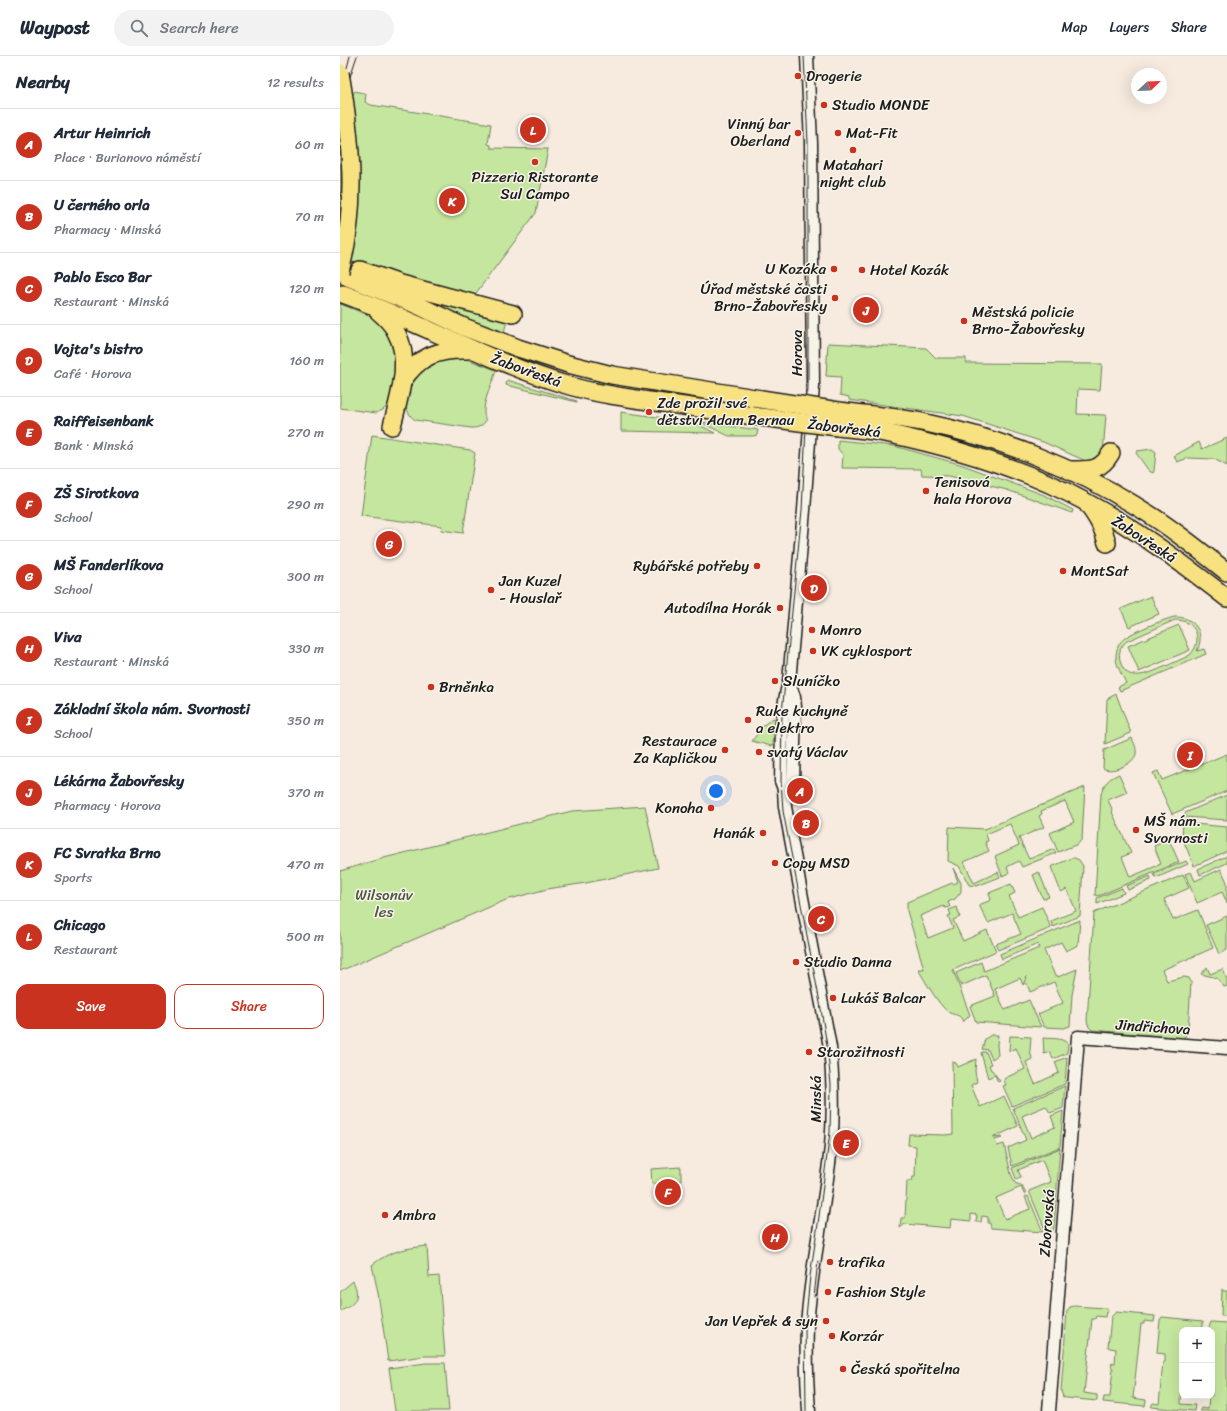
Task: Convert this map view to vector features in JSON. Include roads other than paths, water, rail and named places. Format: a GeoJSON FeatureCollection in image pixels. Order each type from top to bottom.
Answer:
{"type":"FeatureCollection","features":[{"type":"Feature","properties":{"kind":"highway"},"geometry":{"type":"LineString","coordinates":[[340,73],[349,134],[352,175],[348,226],[343,259],[346,272],[369,274],[400,284],[513,314]]}},
{"type":"Feature","properties":{"kind":"highway","name":"Žabovřeská"},"geometry":{"type":"LineString","coordinates":[[346,272],[464,327],[518,348],[568,364],[612,375],[761,399],[949,448],[1016,471],[1084,500],[1130,528],[1188,567],[1227,598]]}},
{"type":"Feature","properties":{"kind":"highway"},"geometry":{"type":"LineString","coordinates":[[369,274],[415,304]]}},
{"type":"Feature","properties":{"kind":"highway","name":"Žabovřeská"},"geometry":{"type":"LineString","coordinates":[[343,294],[372,305],[489,357],[571,386],[625,398],[760,417],[926,423],[1010,446],[1110,490],[1186,540],[1227,572]]}},
{"type":"Feature","properties":{"kind":"highway"},"geometry":{"type":"LineString","coordinates":[[372,305],[393,327],[400,339],[402,353],[402,382],[392,426]]}},
{"type":"Feature","properties":{"kind":"highway"},"geometry":{"type":"LineString","coordinates":[[402,382],[413,367],[426,358],[445,351],[473,350]]}},
{"type":"Feature","properties":{"kind":"highway"},"geometry":{"type":"LineString","coordinates":[[1067,470],[1095,469],[1107,460],[1111,453]]}},
{"type":"Feature","properties":{"kind":"highway"},"geometry":{"type":"LineString","coordinates":[[1084,500],[1097,517],[1104,530],[1107,544]]}},
{"type":"Feature","properties":{"kind":"street","name":"Horova"},"geometry":{"type":"LineString","coordinates":[[786,696],[789,682],[804,510],[812,386],[811,143],[807,56]]}},
{"type":"Feature","properties":{"kind":"street"},"geometry":{"type":"LineString","coordinates":[[784,789],[792,785],[793,781],[795,707],[789,682]]}},
{"type":"Feature","properties":{"kind":"street","name":"Minská"},"geometry":{"type":"LineString","coordinates":[[786,696],[783,713],[781,781],[784,789],[785,807],[830,1047],[833,1084],[831,1148],[807,1327],[808,1411]]}},
{"type":"Feature","properties":{"kind":"street","name":"Jindřichova"},"geometry":{"type":"LineString","coordinates":[[1078,1037],[1227,1048]]}},
{"type":"Feature","properties":{"kind":"street","name":"Zborovská"},"geometry":{"type":"LineString","coordinates":[[1049,1411],[1078,1037]]}},
{"type":"Feature","properties":{"kind":"tram line"},"geometry":{"type":"LineString","coordinates":[[347,68],[350,56]]}},
{"type":"Feature","properties":{"kind":"tram line"},"geometry":{"type":"LineString","coordinates":[[349,80],[357,56]]}},
{"type":"Feature","properties":{"kind":"tram line"},"geometry":{"type":"LineString","coordinates":[[804,56],[808,143],[808,386],[802,510],[782,713],[781,781],[783,811],[820,1003],[831,1084],[830,1132],[810,1276],[805,1327],[806,1411]]}},
{"type":"Feature","properties":{"kind":"tram line"},"geometry":{"type":"LineString","coordinates":[[814,1297],[818,1261]]}},
{"type":"Feature","properties":{"kind":"place","name":"Drogerie"},"geometry":{"type":"Point","coordinates":[798,76]}},
{"type":"Feature","properties":{"kind":"place","name":"Studio MONDE"},"geometry":{"type":"Point","coordinates":[824,105]}},
{"type":"Feature","properties":{"kind":"place","name":"Chicago"},"geometry":{"type":"Point","coordinates":[533,130]}},
{"type":"Feature","properties":{"kind":"place","name":"Vinný bar Oberland"},"geometry":{"type":"Point","coordinates":[798,133]}},
{"type":"Feature","properties":{"kind":"place","name":"Mat-Fit"},"geometry":{"type":"Point","coordinates":[838,133]}},
{"type":"Feature","properties":{"kind":"place","name":"Matahari night club"},"geometry":{"type":"Point","coordinates":[853,150]}},
{"type":"Feature","properties":{"kind":"place","name":"Pizzeria Ristorante Sul Campo"},"geometry":{"type":"Point","coordinates":[535,162]}},
{"type":"Feature","properties":{"kind":"place","name":"FC Svratka Brno"},"geometry":{"type":"Point","coordinates":[452,201]}},
{"type":"Feature","properties":{"kind":"place","name":"U Kozáka"},"geometry":{"type":"Point","coordinates":[834,269]}},
{"type":"Feature","properties":{"kind":"place","name":"Hotel Kozák"},"geometry":{"type":"Point","coordinates":[862,270]}},
{"type":"Feature","properties":{"kind":"place","name":"Úřad městské časti Brno-Žabovřesky"},"geometry":{"type":"Point","coordinates":[835,298]}},
{"type":"Feature","properties":{"kind":"place","name":"Lékárna Žabovřesky"},"geometry":{"type":"Point","coordinates":[866,310]}},
{"type":"Feature","properties":{"kind":"place","name":"Městská policie Brno-Žabovřesky"},"geometry":{"type":"Point","coordinates":[964,321]}},
{"type":"Feature","properties":{"kind":"place","name":"Zde prožil své dětství Adam Bernau"},"geometry":{"type":"Point","coordinates":[649,412]}},
{"type":"Feature","properties":{"kind":"place","name":"Tenisová hala Horova"},"geometry":{"type":"Point","coordinates":[926,491]}},
{"type":"Feature","properties":{"kind":"place","name":"MŠ Fanderlíkova"},"geometry":{"type":"Point","coordinates":[389,544]}},
{"type":"Feature","properties":{"kind":"place","name":"Rybářské potřeby"},"geometry":{"type":"Point","coordinates":[757,566]}},
{"type":"Feature","properties":{"kind":"place","name":"MontSat"},"geometry":{"type":"Point","coordinates":[1063,571]}},
{"type":"Feature","properties":{"kind":"place","name":"Vojta's bistro"},"geometry":{"type":"Point","coordinates":[814,588]}},
{"type":"Feature","properties":{"kind":"place","name":"Jan Kuzel - Houslař"},"geometry":{"type":"Point","coordinates":[491,590]}},
{"type":"Feature","properties":{"kind":"place","name":"Autodílna Horák"},"geometry":{"type":"Point","coordinates":[780,608]}},
{"type":"Feature","properties":{"kind":"place","name":"Monro"},"geometry":{"type":"Point","coordinates":[812,630]}},
{"type":"Feature","properties":{"kind":"place","name":"VK cyklosport"},"geometry":{"type":"Point","coordinates":[813,651]}},
{"type":"Feature","properties":{"kind":"place","name":"Sluníčko"},"geometry":{"type":"Point","coordinates":[775,681]}},
{"type":"Feature","properties":{"kind":"place","name":"Brněnka"},"geometry":{"type":"Point","coordinates":[431,687]}},
{"type":"Feature","properties":{"kind":"place","name":"Ruke kuchyně a elektro"},"geometry":{"type":"Point","coordinates":[748,720]}},
{"type":"Feature","properties":{"kind":"place","name":"Restaurace Za Kapličkou"},"geometry":{"type":"Point","coordinates":[725,750]}},
{"type":"Feature","properties":{"kind":"place","name":"svatý Václav"},"geometry":{"type":"Point","coordinates":[759,752]}},
{"type":"Feature","properties":{"kind":"place","name":"Základní škola nám. Svornosti"},"geometry":{"type":"Point","coordinates":[1190,755]}},
{"type":"Feature","properties":{"kind":"place","name":"Artur Heinrich"},"geometry":{"type":"Point","coordinates":[800,791]}},
{"type":"Feature","properties":{"kind":"place","name":"Konoha"},"geometry":{"type":"Point","coordinates":[711,808]}},
{"type":"Feature","properties":{"kind":"place","name":"U černého orla"},"geometry":{"type":"Point","coordinates":[806,823]}},
{"type":"Feature","properties":{"kind":"place","name":"MŠ nám. Svornosti"},"geometry":{"type":"Point","coordinates":[1136,830]}},
{"type":"Feature","properties":{"kind":"place","name":"Hanák"},"geometry":{"type":"Point","coordinates":[763,833]}},
{"type":"Feature","properties":{"kind":"place","name":"Copy MSD"},"geometry":{"type":"Point","coordinates":[775,863]}},
{"type":"Feature","properties":{"kind":"place","name":"Pablo Esco Bar"},"geometry":{"type":"Point","coordinates":[821,919]}},
{"type":"Feature","properties":{"kind":"place","name":"Studio Danna"},"geometry":{"type":"Point","coordinates":[796,962]}},
{"type":"Feature","properties":{"kind":"place","name":"Lukáš Balcar"},"geometry":{"type":"Point","coordinates":[833,998]}},
{"type":"Feature","properties":{"kind":"place","name":"Starožitnosti"},"geometry":{"type":"Point","coordinates":[809,1052]}},
{"type":"Feature","properties":{"kind":"place","name":"Raiffeisenbank"},"geometry":{"type":"Point","coordinates":[846,1143]}},
{"type":"Feature","properties":{"kind":"place","name":"ZŠ Sirotkova"},"geometry":{"type":"Point","coordinates":[668,1192]}},
{"type":"Feature","properties":{"kind":"place","name":"Ambra"},"geometry":{"type":"Point","coordinates":[385,1215]}},
{"type":"Feature","properties":{"kind":"place","name":"Viva"},"geometry":{"type":"Point","coordinates":[775,1237]}},
{"type":"Feature","properties":{"kind":"place","name":"trafika"},"geometry":{"type":"Point","coordinates":[830,1262]}},
{"type":"Feature","properties":{"kind":"place","name":"Fashion Style"},"geometry":{"type":"Point","coordinates":[828,1292]}},
{"type":"Feature","properties":{"kind":"place","name":"Jan Vepřek & syn"},"geometry":{"type":"Point","coordinates":[826,1321]}},
{"type":"Feature","properties":{"kind":"place","name":"Korzár"},"geometry":{"type":"Point","coordinates":[832,1336]}},
{"type":"Feature","properties":{"kind":"place","name":"Česká spořitelna"},"geometry":{"type":"Point","coordinates":[843,1369]}},
{"type":"Feature","properties":{"kind":"park label","name":"Wilsonův les"},"geometry":{"type":"Point","coordinates":[384,904]}}]}
